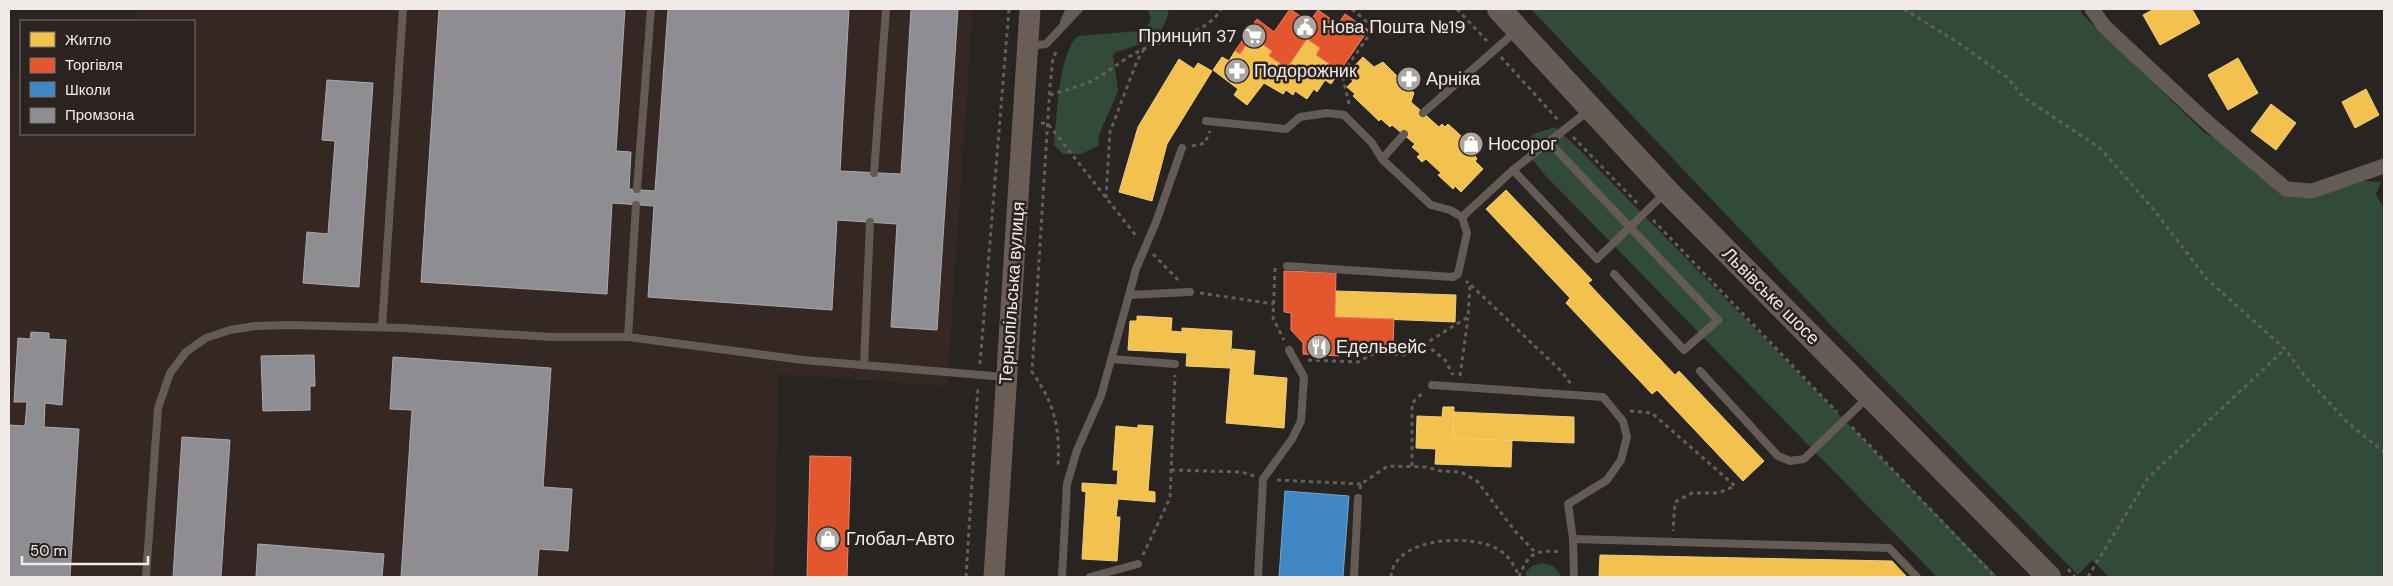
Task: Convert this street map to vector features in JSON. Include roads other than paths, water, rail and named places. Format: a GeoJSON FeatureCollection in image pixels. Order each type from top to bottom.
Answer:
{"type":"FeatureCollection","features":[{"type":"Feature","properties":{"kind":"main road","name":"Тернопільська вулиця"},"geometry":{"type":"LineString","coordinates":[[994,577],[1030,9]]}},
{"type":"Feature","properties":{"kind":"main road","name":"Львівське шосе"},"geometry":{"type":"LineString","coordinates":[[1499,9],[1667,192],[2049,577]]}},
{"type":"Feature","properties":{"kind":"street"},"geometry":{"type":"LineString","coordinates":[[2092,9],[2104,26],[2208,123],[2286,189],[2312,191],[2384,166]]}},
{"type":"Feature","properties":{"kind":"lane"},"geometry":{"type":"LineString","coordinates":[[382,327],[403,9]]}},
{"type":"Feature","properties":{"kind":"lane"},"geometry":{"type":"LineString","coordinates":[[637,189],[651,9]]}},
{"type":"Feature","properties":{"kind":"lane"},"geometry":{"type":"LineString","coordinates":[[874,173],[886,9]]}},
{"type":"Feature","properties":{"kind":"lane"},"geometry":{"type":"LineString","coordinates":[[1062,26],[1070,9]]}},
{"type":"Feature","properties":{"kind":"lane"},"geometry":{"type":"LineString","coordinates":[[1028,47],[1046,44],[1080,9]]}},
{"type":"Feature","properties":{"kind":"lane"},"geometry":{"type":"LineString","coordinates":[[1423,114],[1518,30]]}},
{"type":"Feature","properties":{"kind":"lane"},"geometry":{"type":"LineString","coordinates":[[1462,216],[1513,170],[1591,109]]}},
{"type":"Feature","properties":{"kind":"lane"},"geometry":{"type":"LineString","coordinates":[[1206,121],[1286,129],[1300,116],[1327,113],[1344,115],[1372,143],[1382,159],[1431,205],[1450,210],[1462,216],[1468,233],[1458,274],[1453,277],[1287,266]]}},
{"type":"Feature","properties":{"kind":"lane"},"geometry":{"type":"LineString","coordinates":[[1382,159],[1404,134]]}},
{"type":"Feature","properties":{"kind":"lane"},"geometry":{"type":"LineString","coordinates":[[1549,142],[1718,320],[1684,350],[1614,274]]}},
{"type":"Feature","properties":{"kind":"lane"},"geometry":{"type":"LineString","coordinates":[[1062,577],[1067,484],[1077,450],[1101,396],[1136,269],[1146,247],[1182,148]]}},
{"type":"Feature","properties":{"kind":"lane"},"geometry":{"type":"LineString","coordinates":[[1513,170],[1597,259],[1667,192]]}},
{"type":"Feature","properties":{"kind":"lane"},"geometry":{"type":"LineString","coordinates":[[628,338],[636,205]]}},
{"type":"Feature","properties":{"kind":"lane"},"geometry":{"type":"LineString","coordinates":[[864,365],[870,222]]}},
{"type":"Feature","properties":{"kind":"lane"},"geometry":{"type":"LineString","coordinates":[[1129,295],[1190,292]]}},
{"type":"Feature","properties":{"kind":"lane"},"geometry":{"type":"LineString","coordinates":[[146,576],[158,408],[170,373],[186,352],[206,338],[230,330],[255,326],[382,327],[628,338],[803,360],[1007,377]]}},
{"type":"Feature","properties":{"kind":"lane"},"geometry":{"type":"LineString","coordinates":[[1258,577],[1262,479],[1292,439],[1302,422],[1304,377],[1289,350]]}},
{"type":"Feature","properties":{"kind":"lane"},"geometry":{"type":"LineString","coordinates":[[1112,359],[1176,364]]}},
{"type":"Feature","properties":{"kind":"lane"},"geometry":{"type":"LineString","coordinates":[[1700,371],[1778,456],[1790,461],[1804,459],[1869,396]]}},
{"type":"Feature","properties":{"kind":"lane"},"geometry":{"type":"LineString","coordinates":[[1432,385],[1603,397],[1623,422],[1627,437],[1621,460],[1607,480],[1568,504],[1573,539],[1574,577]]}},
{"type":"Feature","properties":{"kind":"lane"},"geometry":{"type":"LineString","coordinates":[[1354,577],[1358,498]]}},
{"type":"Feature","properties":{"kind":"lane"},"geometry":{"type":"LineString","coordinates":[[1573,539],[1888,548],[1917,577]]}},
{"type":"Feature","properties":{"kind":"lane"},"geometry":{"type":"LineString","coordinates":[[1090,577],[1138,564]]}},
{"type":"Feature","properties":{"kind":"place","name":"Нова Пошта №19"},"geometry":{"type":"Point","coordinates":[1305,27]}},
{"type":"Feature","properties":{"kind":"place","name":"Принцип 37"},"geometry":{"type":"Point","coordinates":[1254,36]}},
{"type":"Feature","properties":{"kind":"place","name":"Подорожник"},"geometry":{"type":"Point","coordinates":[1237,71]}},
{"type":"Feature","properties":{"kind":"place","name":"Арніка"},"geometry":{"type":"Point","coordinates":[1409,79]}},
{"type":"Feature","properties":{"kind":"place","name":"Носорог"},"geometry":{"type":"Point","coordinates":[1471,144]}},
{"type":"Feature","properties":{"kind":"place","name":"Едельвейс"},"geometry":{"type":"Point","coordinates":[1319,347]}},
{"type":"Feature","properties":{"kind":"place","name":"Глобал-Авто"},"geometry":{"type":"Point","coordinates":[828,539]}}]}
